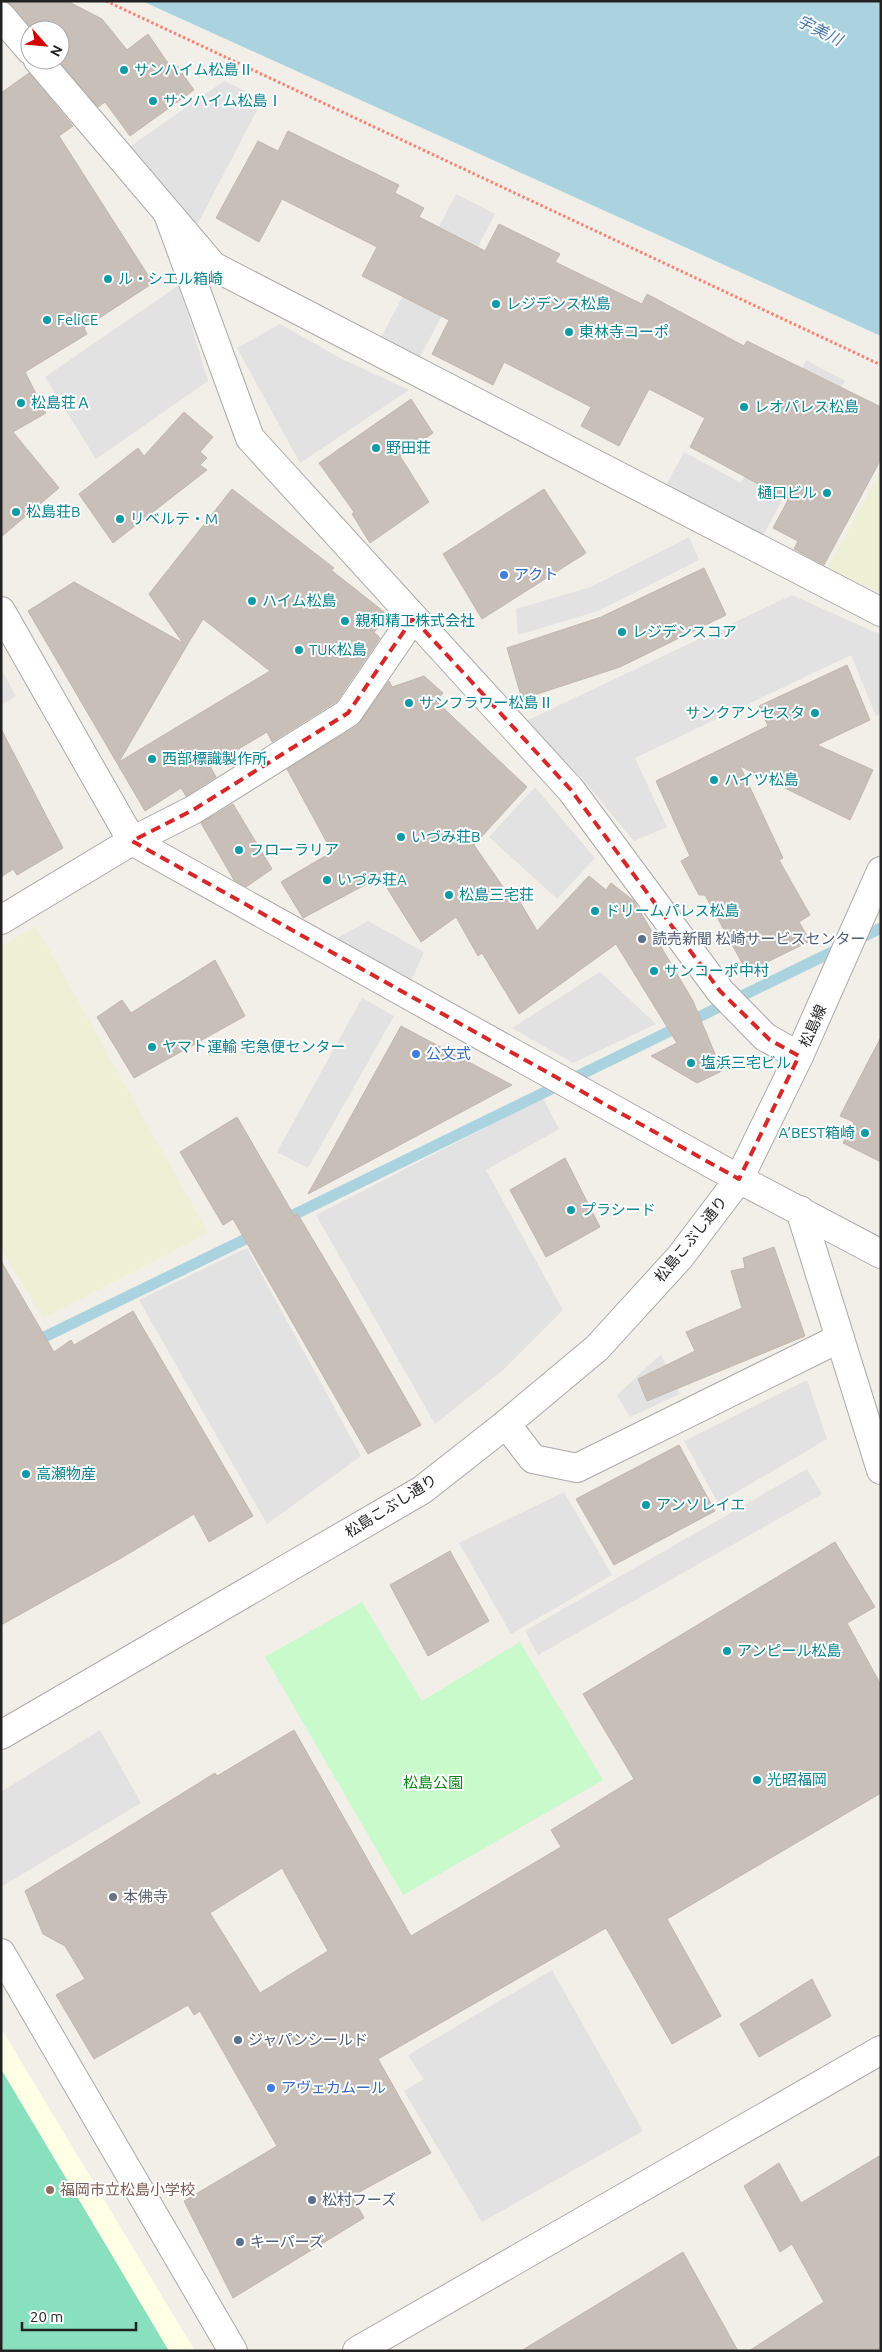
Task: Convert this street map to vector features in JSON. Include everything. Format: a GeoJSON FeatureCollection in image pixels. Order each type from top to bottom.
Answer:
{"type":"FeatureCollection","features":[{"type":"Feature","properties":{"kind":"street"},"geometry":{"type":"LineString","coordinates":[[1,16],[20,38]]}},
{"type":"Feature","properties":{"kind":"street"},"geometry":{"type":"LineString","coordinates":[[46,70],[213,266],[881,612]]}},
{"type":"Feature","properties":{"kind":"street"},"geometry":{"type":"LineString","coordinates":[[168,214],[250,438],[571,790],[720,991],[765,1038],[799,1056]]}},
{"type":"Feature","properties":{"kind":"street"},"geometry":{"type":"LineString","coordinates":[[1,611],[132,841],[739,1178],[881,1254]]}},
{"type":"Feature","properties":{"kind":"street"},"geometry":{"type":"LineString","coordinates":[[1,920],[132,841],[193,810],[348,713],[413,618]]}},
{"type":"Feature","properties":{"kind":"street","name":"松島線"},"geometry":{"type":"LineString","coordinates":[[739,1178],[799,1056],[878,882]]}},
{"type":"Feature","properties":{"kind":"street","name":"松島こぶし通り"},"geometry":{"type":"LineString","coordinates":[[1,1734],[422,1490],[506,1424],[597,1348],[680,1257],[739,1178]]}},
{"type":"Feature","properties":{"kind":"street"},"geometry":{"type":"LineString","coordinates":[[800,1210],[881,1470]]}},
{"type":"Feature","properties":{"kind":"street"},"geometry":{"type":"LineString","coordinates":[[506,1424],[533,1459],[577,1468],[840,1338]]}},
{"type":"Feature","properties":{"kind":"street"},"geometry":{"type":"LineString","coordinates":[[1,1953],[233,2351]]}},
{"type":"Feature","properties":{"kind":"street"},"geometry":{"type":"LineString","coordinates":[[357,2351],[881,2050]]}},
{"type":"Feature","properties":{"kind":"path"},"geometry":{"type":"LineString","coordinates":[[106,1],[881,365]]}},
{"type":"Feature","properties":{"kind":"highlighted area"},"geometry":{"type":"Polygon","coordinates":[[[413,618],[571,790],[720,991],[770,1040],[799,1056],[739,1179],[132,841],[193,810],[348,713],[413,618]]]}},
{"type":"Feature","properties":{"kind":"shaded area"},"geometry":{"type":"Polygon","coordinates":[[[224,81],[263,99],[196,227],[128,148],[224,81]]]}},
{"type":"Feature","properties":{"kind":"shaded area"},"geometry":{"type":"Polygon","coordinates":[[[456,194],[495,214],[420,357],[381,338],[456,194]]]}},
{"type":"Feature","properties":{"kind":"shaded area"},"geometry":{"type":"Polygon","coordinates":[[[179,285],[208,381],[96,459],[45,377],[179,285]]]}},
{"type":"Feature","properties":{"kind":"shaded area"},"geometry":{"type":"Polygon","coordinates":[[[280,324],[342,359],[409,390],[300,463],[237,348],[280,324]]]}},
{"type":"Feature","properties":{"kind":"shaded area"},"geometry":{"type":"Polygon","coordinates":[[[806,360],[845,381],[761,540],[664,489],[684,452],[741,483],[806,360]]]}},
{"type":"Feature","properties":{"kind":"shaded area"},"geometry":{"type":"Polygon","coordinates":[[[881,470],[881,593],[828,568],[881,470]]]}},
{"type":"Feature","properties":{"kind":"shaded area"},"geometry":{"type":"Polygon","coordinates":[[[689,537],[699,560],[598,611],[518,635],[516,609],[591,587],[689,537]]]}},
{"type":"Feature","properties":{"kind":"shaded area"},"geometry":{"type":"Polygon","coordinates":[[[792,595],[881,635],[881,714],[876,716],[851,655],[635,758],[667,827],[634,841],[585,782],[526,721],[792,595]]]}},
{"type":"Feature","properties":{"kind":"shaded area"},"geometry":{"type":"Polygon","coordinates":[[[1,669],[16,696],[1,705],[1,669]]]}},
{"type":"Feature","properties":{"kind":"shaded area"},"geometry":{"type":"Polygon","coordinates":[[[535,787],[595,858],[557,899],[489,837],[535,787]]]}},
{"type":"Feature","properties":{"kind":"shaded area"},"geometry":{"type":"Polygon","coordinates":[[[368,921],[424,952],[412,979],[336,939],[368,921]]]}},
{"type":"Feature","properties":{"kind":"shaded area"},"geometry":{"type":"Polygon","coordinates":[[[36,926],[208,1233],[43,1318],[1,1248],[1,946],[36,926]]]}},
{"type":"Feature","properties":{"kind":"shaded area"},"geometry":{"type":"Polygon","coordinates":[[[600,972],[656,1024],[573,1063],[512,1028],[600,972]]]}},
{"type":"Feature","properties":{"kind":"shaded area"},"geometry":{"type":"Polygon","coordinates":[[[362,998],[394,1016],[308,1168],[277,1152],[362,998]]]}},
{"type":"Feature","properties":{"kind":"shaded area"},"geometry":{"type":"Polygon","coordinates":[[[543,1098],[559,1129],[486,1170],[563,1310],[502,1371],[435,1424],[316,1215],[543,1098]]]}},
{"type":"Feature","properties":{"kind":"shaded area"},"geometry":{"type":"Polygon","coordinates":[[[247,1248],[361,1456],[267,1524],[139,1300],[247,1248]]]}},
{"type":"Feature","properties":{"kind":"shaded area"},"geometry":{"type":"Polygon","coordinates":[[[661,1354],[680,1394],[630,1417],[617,1395],[661,1354]]]}},
{"type":"Feature","properties":{"kind":"shaded area"},"geometry":{"type":"Polygon","coordinates":[[[807,1380],[827,1439],[718,1503],[684,1441],[807,1380]]]}},
{"type":"Feature","properties":{"kind":"shaded area"},"geometry":{"type":"Polygon","coordinates":[[[807,1469],[822,1494],[538,1655],[525,1631],[807,1469]]]}},
{"type":"Feature","properties":{"kind":"shaded area"},"geometry":{"type":"Polygon","coordinates":[[[564,1492],[612,1575],[511,1634],[459,1543],[564,1492]]]}},
{"type":"Feature","properties":{"kind":"shaded area"},"geometry":{"type":"Polygon","coordinates":[[[100,1730],[141,1803],[1,1887],[1,1792],[100,1730]]]}},
{"type":"Feature","properties":{"kind":"shaded area"},"geometry":{"type":"Polygon","coordinates":[[[552,1970],[643,2131],[482,2222],[404,2091],[424,2079],[408,2055],[552,1970]]]}},
{"type":"Feature","properties":{"kind":"shaded area","name":"福岡市立松島小学校"},"geometry":{"type":"Polygon","coordinates":[[[1,2028],[195,2351],[1,2351],[1,2028]]]}},
{"type":"Feature","properties":{"kind":"green space","name":"松島公園"},"geometry":{"type":"Polygon","coordinates":[[[362,1602],[422,1701],[520,1642],[603,1780],[403,1895],[265,1657],[362,1602]]]}},
{"type":"Feature","properties":{"kind":"green space","name":"福岡市立松島小学校"},"geometry":{"type":"Polygon","coordinates":[[[1,2069],[169,2351],[1,2351],[1,2069]]]}},
{"type":"Feature","properties":{"kind":"water","name":"宇美川"},"geometry":{"type":"Polygon","coordinates":[[[142,1],[881,1],[881,336],[142,1]]]}},
{"type":"Feature","properties":{"kind":"building"},"geometry":{"type":"Polygon","coordinates":[[[6,1],[67,1],[102,19],[127,50],[148,34],[172,69],[177,66],[194,90],[130,136],[105,102],[98,107],[67,70],[70,70],[70,20],[25,20],[6,1]]]}},
{"type":"Feature","properties":{"kind":"building"},"geometry":{"type":"Polygon","coordinates":[[[29,73],[73,126],[59,136],[153,283],[84,328],[87,334],[25,372],[46,413],[13,432],[59,488],[1,537],[1,93],[29,73]]]}},
{"type":"Feature","properties":{"kind":"building"},"geometry":{"type":"Polygon","coordinates":[[[288,131],[399,185],[395,193],[424,208],[419,217],[485,251],[499,224],[560,254],[555,262],[642,304],[647,294],[744,346],[747,341],[881,407],[881,459],[824,565],[794,549],[798,541],[773,528],[788,500],[690,447],[705,418],[649,389],[619,446],[581,426],[591,407],[504,362],[493,385],[432,354],[449,320],[362,276],[377,247],[282,199],[259,242],[216,218],[258,141],[278,151],[288,131]]]}},
{"type":"Feature","properties":{"kind":"building"},"geometry":{"type":"Polygon","coordinates":[[[411,399],[433,433],[400,456],[429,502],[370,543],[352,514],[354,512],[319,463],[411,399]]]}},
{"type":"Feature","properties":{"kind":"building"},"geometry":{"type":"Polygon","coordinates":[[[184,412],[213,437],[200,452],[207,458],[200,465],[207,470],[113,543],[79,494],[138,448],[144,456],[184,412]]]}},
{"type":"Feature","properties":{"kind":"building"},"geometry":{"type":"Polygon","coordinates":[[[232,489],[334,568],[331,570],[388,615],[374,632],[380,638],[337,701],[272,742],[267,732],[210,766],[216,777],[186,796],[181,788],[145,811],[28,611],[74,582],[183,643],[149,594],[232,489]],[[203,619],[119,762],[270,671],[203,619]]]}},
{"type":"Feature","properties":{"kind":"building","name":"アクト"},"geometry":{"type":"Polygon","coordinates":[[[544,489],[586,553],[482,619],[443,554],[544,489]]]}},
{"type":"Feature","properties":{"kind":"building","name":"レジデンスコア"},"geometry":{"type":"Polygon","coordinates":[[[704,568],[726,615],[620,667],[522,699],[507,648],[601,617],[704,568]]]}},
{"type":"Feature","properties":{"kind":"building"},"geometry":{"type":"Polygon","coordinates":[[[847,665],[870,720],[817,745],[873,770],[850,820],[740,766],[783,858],[779,860],[810,915],[799,922],[810,941],[747,972],[705,895],[699,895],[681,861],[690,856],[656,781],[768,726],[759,706],[847,665]]]}},
{"type":"Feature","properties":{"kind":"building"},"geometry":{"type":"Polygon","coordinates":[[[424,676],[443,693],[436,701],[527,787],[474,845],[508,894],[513,890],[537,931],[589,876],[606,890],[611,883],[634,901],[693,1001],[722,1071],[697,1083],[651,1056],[677,1043],[616,944],[519,1014],[482,953],[478,956],[456,917],[421,942],[380,877],[303,918],[281,882],[332,852],[287,769],[357,726],[389,681],[392,687],[424,676]]]}},
{"type":"Feature","properties":{"kind":"building"},"geometry":{"type":"Polygon","coordinates":[[[1,729],[63,848],[17,875],[13,869],[1,877],[1,729]]]}},
{"type":"Feature","properties":{"kind":"building","name":"フローラリア"},"geometry":{"type":"Polygon","coordinates":[[[233,804],[272,869],[246,887],[234,880],[201,823],[233,804]]]}},
{"type":"Feature","properties":{"kind":"building","name":"ヤマト運輸 宅急便センター"},"geometry":{"type":"Polygon","coordinates":[[[215,960],[245,1016],[134,1078],[97,1017],[122,1000],[131,1013],[215,960]]]}},
{"type":"Feature","properties":{"kind":"building"},"geometry":{"type":"Polygon","coordinates":[[[401,1026],[512,1085],[308,1194],[401,1026]]]}},
{"type":"Feature","properties":{"kind":"building","name":"A’BEST箱崎"},"geometry":{"type":"Polygon","coordinates":[[[881,1037],[881,1162],[843,1143],[854,1122],[840,1116],[881,1037]]]}},
{"type":"Feature","properties":{"kind":"building"},"geometry":{"type":"Polygon","coordinates":[[[237,1117],[295,1217],[297,1213],[343,1290],[421,1425],[368,1454],[233,1219],[223,1225],[180,1152],[237,1117]]]}},
{"type":"Feature","properties":{"kind":"building","name":"プラシード"},"geometry":{"type":"Polygon","coordinates":[[[565,1158],[600,1227],[546,1257],[510,1190],[565,1158]]]}},
{"type":"Feature","properties":{"kind":"building"},"geometry":{"type":"Polygon","coordinates":[[[774,1247],[805,1336],[647,1401],[638,1379],[695,1351],[686,1332],[742,1308],[731,1271],[745,1268],[743,1258],[774,1247]]]}},
{"type":"Feature","properties":{"kind":"building"},"geometry":{"type":"Polygon","coordinates":[[[1,1261],[54,1352],[71,1340],[74,1345],[133,1311],[253,1516],[209,1542],[194,1514],[123,1557],[1,1625],[1,1261]]]}},
{"type":"Feature","properties":{"kind":"building","name":"アンソレイエ"},"geometry":{"type":"Polygon","coordinates":[[[679,1445],[715,1511],[614,1565],[576,1499],[679,1445]]]}},
{"type":"Feature","properties":{"kind":"building"},"geometry":{"type":"Polygon","coordinates":[[[835,1542],[875,1607],[847,1623],[881,1685],[881,1793],[667,1919],[721,2016],[672,2044],[606,1928],[378,2059],[431,2153],[352,2196],[364,2218],[233,2298],[184,2201],[277,2146],[200,2011],[194,2015],[188,2005],[94,2059],[56,1995],[85,1979],[65,1946],[43,1934],[25,1891],[215,1773],[217,1776],[294,1730],[411,1936],[561,1847],[551,1830],[634,1779],[583,1694],[835,1542]],[[282,1868],[210,1913],[260,1993],[328,1951],[282,1868]]]}},
{"type":"Feature","properties":{"kind":"building"},"geometry":{"type":"Polygon","coordinates":[[[450,1551],[489,1621],[428,1656],[390,1585],[450,1551]]]}},
{"type":"Feature","properties":{"kind":"building"},"geometry":{"type":"Polygon","coordinates":[[[812,1979],[831,2016],[759,2057],[740,2024],[812,1979]]]}},
{"type":"Feature","properties":{"kind":"building"},"geometry":{"type":"Polygon","coordinates":[[[881,2155],[881,2351],[749,2351],[824,2302],[792,2244],[780,2252],[744,2186],[779,2163],[801,2203],[881,2155]]]}},
{"type":"Feature","properties":{"kind":"building"},"geometry":{"type":"Polygon","coordinates":[[[683,2252],[738,2351],[521,2351],[683,2252]]]}},
{"type":"Feature","properties":{"kind":"waterway"},"geometry":{"type":"LineString","coordinates":[[281,1221],[881,928]]}},
{"type":"Feature","properties":{"kind":"waterway"},"geometry":{"type":"LineString","coordinates":[[32,1343],[258,1233]]}},
{"type":"Feature","properties":{"kind":"place","name":"サンハイム松島Ⅱ"},"geometry":{"type":"Point","coordinates":[124,70]}},
{"type":"Feature","properties":{"kind":"place","name":"サンハイム松島Ⅰ"},"geometry":{"type":"Point","coordinates":[153,101]}},
{"type":"Feature","properties":{"kind":"place","name":"ル・シエル箱崎"},"geometry":{"type":"Point","coordinates":[108,279]}},
{"type":"Feature","properties":{"kind":"place","name":"レジデンス松島"},"geometry":{"type":"Point","coordinates":[496,304]}},
{"type":"Feature","properties":{"kind":"place","name":"FeliCE"},"geometry":{"type":"Point","coordinates":[47,320]}},
{"type":"Feature","properties":{"kind":"place","name":"東林寺コーポ"},"geometry":{"type":"Point","coordinates":[569,332]}},
{"type":"Feature","properties":{"kind":"place","name":"松島荘Ａ"},"geometry":{"type":"Point","coordinates":[21,403]}},
{"type":"Feature","properties":{"kind":"place","name":"レオパレス松島"},"geometry":{"type":"Point","coordinates":[744,407]}},
{"type":"Feature","properties":{"kind":"place","name":"野田荘"},"geometry":{"type":"Point","coordinates":[376,448]}},
{"type":"Feature","properties":{"kind":"place","name":"樋口ビル"},"geometry":{"type":"Point","coordinates":[827,493]}},
{"type":"Feature","properties":{"kind":"place","name":"松島荘B"},"geometry":{"type":"Point","coordinates":[16,512]}},
{"type":"Feature","properties":{"kind":"place","name":"リベルテ・M"},"geometry":{"type":"Point","coordinates":[120,519]}},
{"type":"Feature","properties":{"kind":"place","name":"アクト"},"geometry":{"type":"Point","coordinates":[504,575]}},
{"type":"Feature","properties":{"kind":"place","name":"ハイム松島"},"geometry":{"type":"Point","coordinates":[252,601]}},
{"type":"Feature","properties":{"kind":"place","name":"親和精工株式会社"},"geometry":{"type":"Point","coordinates":[345,621]}},
{"type":"Feature","properties":{"kind":"place","name":"レジデンスコア"},"geometry":{"type":"Point","coordinates":[622,632]}},
{"type":"Feature","properties":{"kind":"place","name":"TUK松島"},"geometry":{"type":"Point","coordinates":[299,650]}},
{"type":"Feature","properties":{"kind":"place","name":"サンフラワー松島Ⅱ"},"geometry":{"type":"Point","coordinates":[409,703]}},
{"type":"Feature","properties":{"kind":"place","name":"サンクアンセスタ"},"geometry":{"type":"Point","coordinates":[815,713]}},
{"type":"Feature","properties":{"kind":"place","name":"西部標識製作所"},"geometry":{"type":"Point","coordinates":[152,759]}},
{"type":"Feature","properties":{"kind":"place","name":"ハイツ松島"},"geometry":{"type":"Point","coordinates":[714,780]}},
{"type":"Feature","properties":{"kind":"place","name":"いづみ荘B"},"geometry":{"type":"Point","coordinates":[401,837]}},
{"type":"Feature","properties":{"kind":"place","name":"フローラリア"},"geometry":{"type":"Point","coordinates":[239,850]}},
{"type":"Feature","properties":{"kind":"place","name":"いづみ荘A"},"geometry":{"type":"Point","coordinates":[327,880]}},
{"type":"Feature","properties":{"kind":"place","name":"松島三宅荘"},"geometry":{"type":"Point","coordinates":[449,895]}},
{"type":"Feature","properties":{"kind":"place","name":"ドリームパレス松島"},"geometry":{"type":"Point","coordinates":[595,911]}},
{"type":"Feature","properties":{"kind":"place","name":"読売新聞 松崎サービスセンター"},"geometry":{"type":"Point","coordinates":[642,939]}},
{"type":"Feature","properties":{"kind":"place","name":"サンコーポ中村"},"geometry":{"type":"Point","coordinates":[654,971]}},
{"type":"Feature","properties":{"kind":"place","name":"ヤマト運輸 宅急便センター"},"geometry":{"type":"Point","coordinates":[152,1047]}},
{"type":"Feature","properties":{"kind":"place","name":"公文式"},"geometry":{"type":"Point","coordinates":[416,1054]}},
{"type":"Feature","properties":{"kind":"place","name":"塩浜三宅ビル"},"geometry":{"type":"Point","coordinates":[691,1063]}},
{"type":"Feature","properties":{"kind":"place","name":"A’BEST箱崎"},"geometry":{"type":"Point","coordinates":[865,1133]}},
{"type":"Feature","properties":{"kind":"place","name":"プラシード"},"geometry":{"type":"Point","coordinates":[571,1210]}},
{"type":"Feature","properties":{"kind":"place","name":"高瀬物産"},"geometry":{"type":"Point","coordinates":[26,1474]}},
{"type":"Feature","properties":{"kind":"place","name":"アンソレイエ"},"geometry":{"type":"Point","coordinates":[646,1505]}},
{"type":"Feature","properties":{"kind":"place","name":"アンピール松島"},"geometry":{"type":"Point","coordinates":[727,1651]}},
{"type":"Feature","properties":{"kind":"place","name":"光昭福岡"},"geometry":{"type":"Point","coordinates":[757,1780]}},
{"type":"Feature","properties":{"kind":"place","name":"本佛寺"},"geometry":{"type":"Point","coordinates":[113,1897]}},
{"type":"Feature","properties":{"kind":"place","name":"ジャパンシールド"},"geometry":{"type":"Point","coordinates":[238,2040]}},
{"type":"Feature","properties":{"kind":"place","name":"アヴェカムール"},"geometry":{"type":"Point","coordinates":[271,2088]}},
{"type":"Feature","properties":{"kind":"place","name":"福岡市立松島小学校"},"geometry":{"type":"Point","coordinates":[50,2190]}},
{"type":"Feature","properties":{"kind":"place","name":"松村フーズ"},"geometry":{"type":"Point","coordinates":[312,2200]}},
{"type":"Feature","properties":{"kind":"place","name":"キーパーズ"},"geometry":{"type":"Point","coordinates":[240,2242]}}]}
